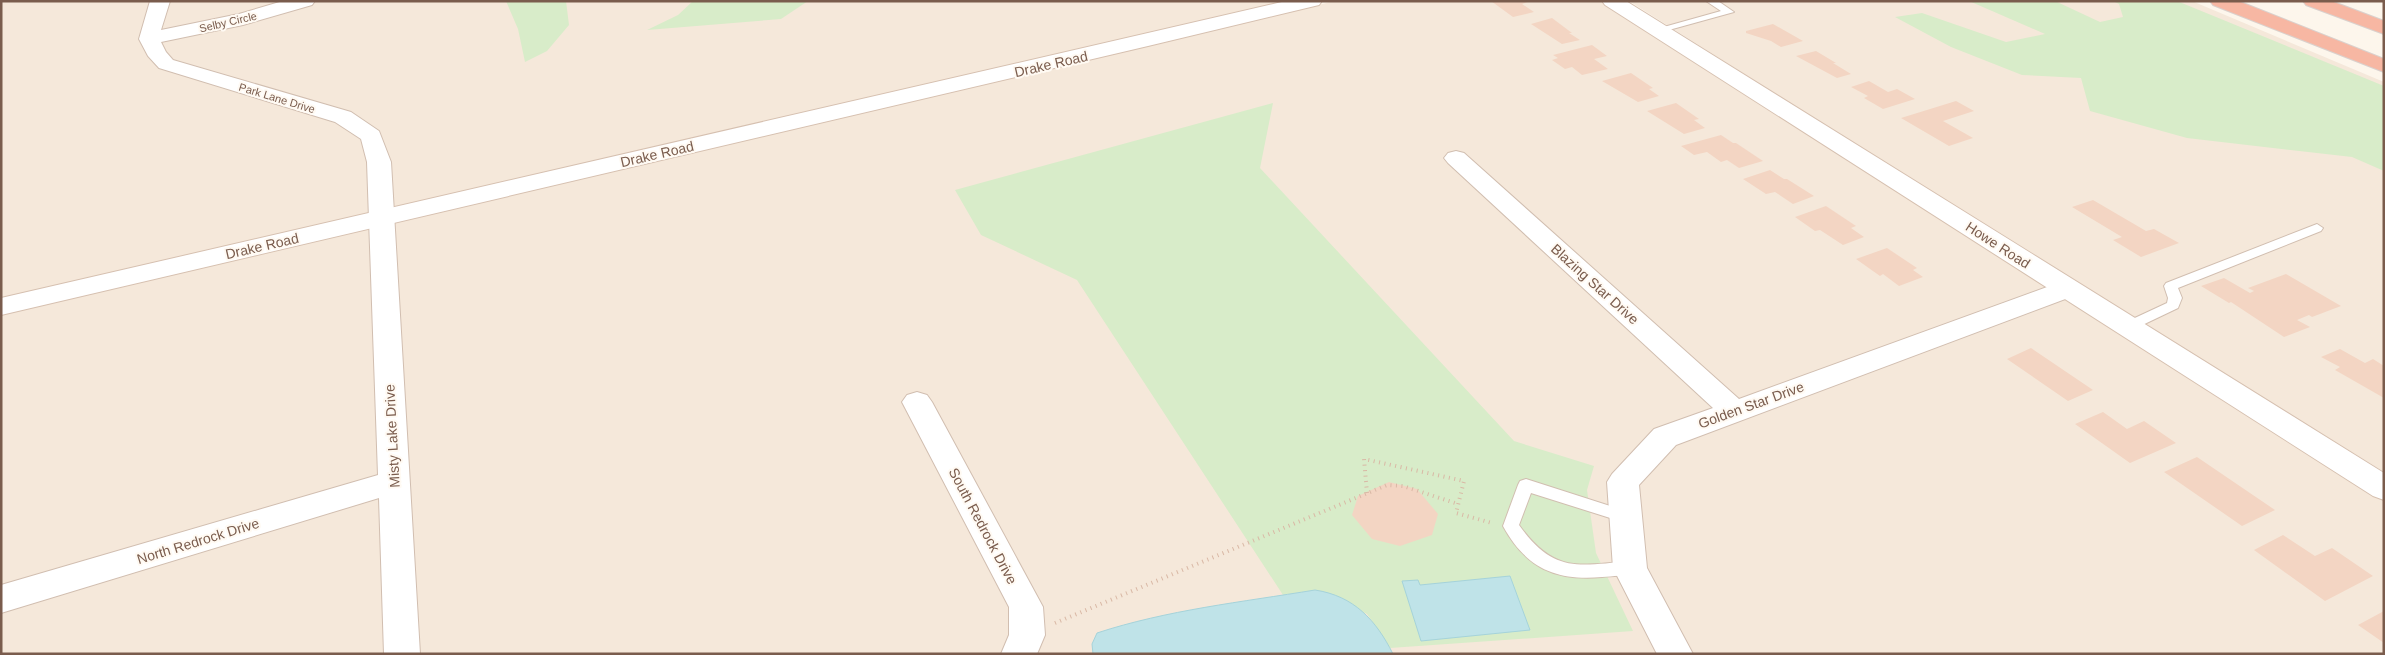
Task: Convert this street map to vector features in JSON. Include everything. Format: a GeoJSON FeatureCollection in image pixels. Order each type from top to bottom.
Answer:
{"type":"FeatureCollection","features":[{"type":"Feature","properties":{"kind":"highway"},"geometry":{"type":"LineString","coordinates":[[2220,1],[2384,66]]}},
{"type":"Feature","properties":{"kind":"highway"},"geometry":{"type":"LineString","coordinates":[[2313,1],[2384,28]]}},
{"type":"Feature","properties":{"kind":"street"},"geometry":{"type":"LineString","coordinates":[[149,39],[160,1]]}},
{"type":"Feature","properties":{"kind":"street","name":"Selby Circle"},"geometry":{"type":"LineString","coordinates":[[149,39],[243,19],[305,1]]}},
{"type":"Feature","properties":{"kind":"street","name":"Drake Road"},"geometry":{"type":"LineString","coordinates":[[1,307],[1040,67],[1312,1]]}},
{"type":"Feature","properties":{"kind":"street","name":"Howe Road"},"geometry":{"type":"LineString","coordinates":[[1612,1],[2384,488]]}},
{"type":"Feature","properties":{"kind":"street","name":"Park Lane Drive"},"geometry":{"type":"LineString","coordinates":[[149,39],[156,55],[166,64],[343,118],[365,131],[371,136],[379,162],[380,218]]}},
{"type":"Feature","properties":{"kind":"street","name":"Blazing Star Drive"},"geometry":{"type":"LineString","coordinates":[[1456,158],[1734,411]]}},
{"type":"Feature","properties":{"kind":"street","name":"Misty Lake Drive"},"geometry":{"type":"LineString","coordinates":[[380,218],[395,482],[402,654]]}},
{"type":"Feature","properties":{"kind":"street","name":"Golden Star Drive"},"geometry":{"type":"LineString","coordinates":[[1675,654],[1630,568],[1622,482],[1665,437],[2067,289]]}},
{"type":"Feature","properties":{"kind":"street","name":"South Redrock Drive"},"geometry":{"type":"LineString","coordinates":[[917,402],[1026,607],[1023,644]]}},
{"type":"Feature","properties":{"kind":"street","name":"North Redrock Drive"},"geometry":{"type":"LineString","coordinates":[[1,599],[395,482]]}},
{"type":"Feature","properties":{"kind":"lane"},"geometry":{"type":"LineString","coordinates":[[1658,30],[1729,12],[1711,1]]}},
{"type":"Feature","properties":{"kind":"lane"},"geometry":{"type":"LineString","coordinates":[[2129,326],[2173,305],[2175,298],[2171,286],[2317,228]]}},
{"type":"Feature","properties":{"kind":"lane"},"geometry":{"type":"LineString","coordinates":[[1626,517],[1526,485],[1511,526],[1522,545],[1544,564],[1578,573],[1630,568]]}},
{"type":"Feature","properties":{"kind":"path"},"geometry":{"type":"LineString","coordinates":[[1367,493],[1364,459],[1464,481],[1456,513],[1482,522],[1511,526]]}},
{"type":"Feature","properties":{"kind":"path"},"geometry":{"type":"LineString","coordinates":[[1023,644],[1367,493],[1387,486],[1402,486],[1458,504]]}},
{"type":"Feature","properties":{"kind":"shaded area"},"geometry":{"type":"Polygon","coordinates":[[[1,1],[1286,1],[1,302],[1,1]]]}},
{"type":"Feature","properties":{"kind":"shaded area"},"geometry":{"type":"Polygon","coordinates":[[[1335,1],[1601,1],[1789,117],[2384,497],[2384,654],[1,654],[1,315],[1335,1]]]}},
{"type":"Feature","properties":{"kind":"shaded area"},"geometry":{"type":"Polygon","coordinates":[[[1629,1],[2192,1],[2384,82],[2384,472],[1963,212],[1629,1]]]}},
{"type":"Feature","properties":{"kind":"green space"},"geometry":{"type":"Polygon","coordinates":[[[506,1],[566,1],[569,25],[547,51],[525,62],[518,29],[506,1]]]}},
{"type":"Feature","properties":{"kind":"green space"},"geometry":{"type":"Polygon","coordinates":[[[693,1],[808,1],[781,19],[647,30],[678,15],[693,1]]]}},
{"type":"Feature","properties":{"kind":"green space"},"geometry":{"type":"Polygon","coordinates":[[[1969,1],[2055,1],[2100,22],[2123,17],[2119,4],[2113,1],[2177,1],[2384,86],[2384,171],[2352,157],[2187,138],[2090,111],[2081,78],[2022,75],[1951,47],[1895,17],[1922,13],[2006,42],[2045,34],[1969,1]]]}},
{"type":"Feature","properties":{"kind":"green space"},"geometry":{"type":"Polygon","coordinates":[[[1273,103],[1260,168],[1514,441],[1594,466],[1587,490],[1596,553],[1633,631],[1390,648],[1367,614],[1315,590],[1283,595],[1077,280],[981,235],[955,190],[1273,103]]]}},
{"type":"Feature","properties":{"kind":"water"},"geometry":{"type":"Polygon","coordinates":[[[1510,576],[1530,630],[1421,641],[1402,581],[1418,580],[1420,585],[1510,576]]]}},
{"type":"Feature","properties":{"kind":"water"},"geometry":{"type":"Polygon","coordinates":[[[1315,590],[1341,598],[1362,612],[1379,630],[1393,654],[1093,654],[1092,644],[1097,633],[1123,625],[1177,612],[1315,590]]]}},
{"type":"Feature","properties":{"kind":"building"},"geometry":{"type":"Polygon","coordinates":[[[1491,1],[1530,1],[1522,4],[1534,12],[1513,17],[1491,1]]]}},
{"type":"Feature","properties":{"kind":"building"},"geometry":{"type":"Polygon","coordinates":[[[1552,18],[1580,40],[1562,44],[1531,24],[1552,18]]]}},
{"type":"Feature","properties":{"kind":"building"},"geometry":{"type":"Polygon","coordinates":[[[1773,24],[1803,41],[1781,47],[1771,41],[1746,33],[1746,31],[1773,24]]]}},
{"type":"Feature","properties":{"kind":"building"},"geometry":{"type":"Polygon","coordinates":[[[1592,45],[1607,56],[1594,59],[1608,69],[1582,75],[1572,67],[1565,69],[1552,60],[1558,58],[1553,55],[1592,45]]]}},
{"type":"Feature","properties":{"kind":"building"},"geometry":{"type":"Polygon","coordinates":[[[1816,51],[1851,74],[1837,78],[1796,56],[1816,51]]]}},
{"type":"Feature","properties":{"kind":"building"},"geometry":{"type":"Polygon","coordinates":[[[1631,73],[1653,88],[1649,89],[1659,96],[1638,102],[1602,81],[1631,73]]]}},
{"type":"Feature","properties":{"kind":"building"},"geometry":{"type":"Polygon","coordinates":[[[1869,81],[1888,92],[1897,89],[1915,99],[1883,109],[1864,98],[1868,96],[1851,87],[1869,81]]]}},
{"type":"Feature","properties":{"kind":"building"},"geometry":{"type":"Polygon","coordinates":[[[1956,101],[1974,111],[1943,121],[1973,138],[1949,146],[1901,118],[1956,101]]]}},
{"type":"Feature","properties":{"kind":"building"},"geometry":{"type":"Polygon","coordinates":[[[1676,103],[1699,119],[1694,120],[1705,128],[1684,134],[1647,111],[1676,103]]]}},
{"type":"Feature","properties":{"kind":"building"},"geometry":{"type":"Polygon","coordinates":[[[1721,135],[1763,161],[1739,168],[1727,160],[1721,162],[1707,152],[1694,155],[1681,146],[1721,135]]]}},
{"type":"Feature","properties":{"kind":"building"},"geometry":{"type":"Polygon","coordinates":[[[1770,170],[1814,196],[1793,204],[1775,192],[1766,194],[1743,179],[1770,170]]]}},
{"type":"Feature","properties":{"kind":"building"},"geometry":{"type":"Polygon","coordinates":[[[2093,200],[2146,231],[2154,229],[2179,243],[2141,257],[2113,240],[2122,237],[2072,207],[2093,200]]]}},
{"type":"Feature","properties":{"kind":"building"},"geometry":{"type":"Polygon","coordinates":[[[1826,206],[1856,226],[1851,228],[1864,237],[1843,245],[1820,230],[1815,231],[1795,217],[1826,206]]]}},
{"type":"Feature","properties":{"kind":"building"},"geometry":{"type":"Polygon","coordinates":[[[1887,248],[1917,268],[1913,270],[1923,277],[1899,286],[1883,274],[1880,276],[1856,259],[1887,248]]]}},
{"type":"Feature","properties":{"kind":"building"},"geometry":{"type":"Polygon","coordinates":[[[2286,274],[2341,306],[2312,317],[2309,315],[2297,320],[2310,327],[2284,337],[2231,302],[2229,303],[2201,286],[2224,278],[2250,293],[2254,291],[2248,288],[2286,274]]]}},
{"type":"Feature","properties":{"kind":"building"},"geometry":{"type":"Polygon","coordinates":[[[2031,348],[2093,390],[2068,401],[2007,359],[2031,348]]]}},
{"type":"Feature","properties":{"kind":"building"},"geometry":{"type":"Polygon","coordinates":[[[2340,349],[2365,363],[2373,359],[2384,366],[2384,398],[2335,370],[2340,367],[2321,357],[2340,349]]]}},
{"type":"Feature","properties":{"kind":"building"},"geometry":{"type":"Polygon","coordinates":[[[2103,412],[2127,429],[2144,421],[2176,443],[2130,463],[2075,424],[2103,412]]]}},
{"type":"Feature","properties":{"kind":"building"},"geometry":{"type":"Polygon","coordinates":[[[2197,457],[2275,510],[2242,526],[2164,472],[2197,457]]]}},
{"type":"Feature","properties":{"kind":"building"},"geometry":{"type":"Polygon","coordinates":[[[1389,482],[1417,489],[1438,514],[1432,535],[1400,546],[1372,539],[1352,515],[1358,496],[1389,482]]]}},
{"type":"Feature","properties":{"kind":"building"},"geometry":{"type":"Polygon","coordinates":[[[2283,535],[2315,556],[2332,548],[2373,576],[2325,601],[2254,550],[2283,535]]]}},
{"type":"Feature","properties":{"kind":"building"},"geometry":{"type":"Polygon","coordinates":[[[2384,611],[2384,643],[2358,625],[2384,611]]]}}]}
